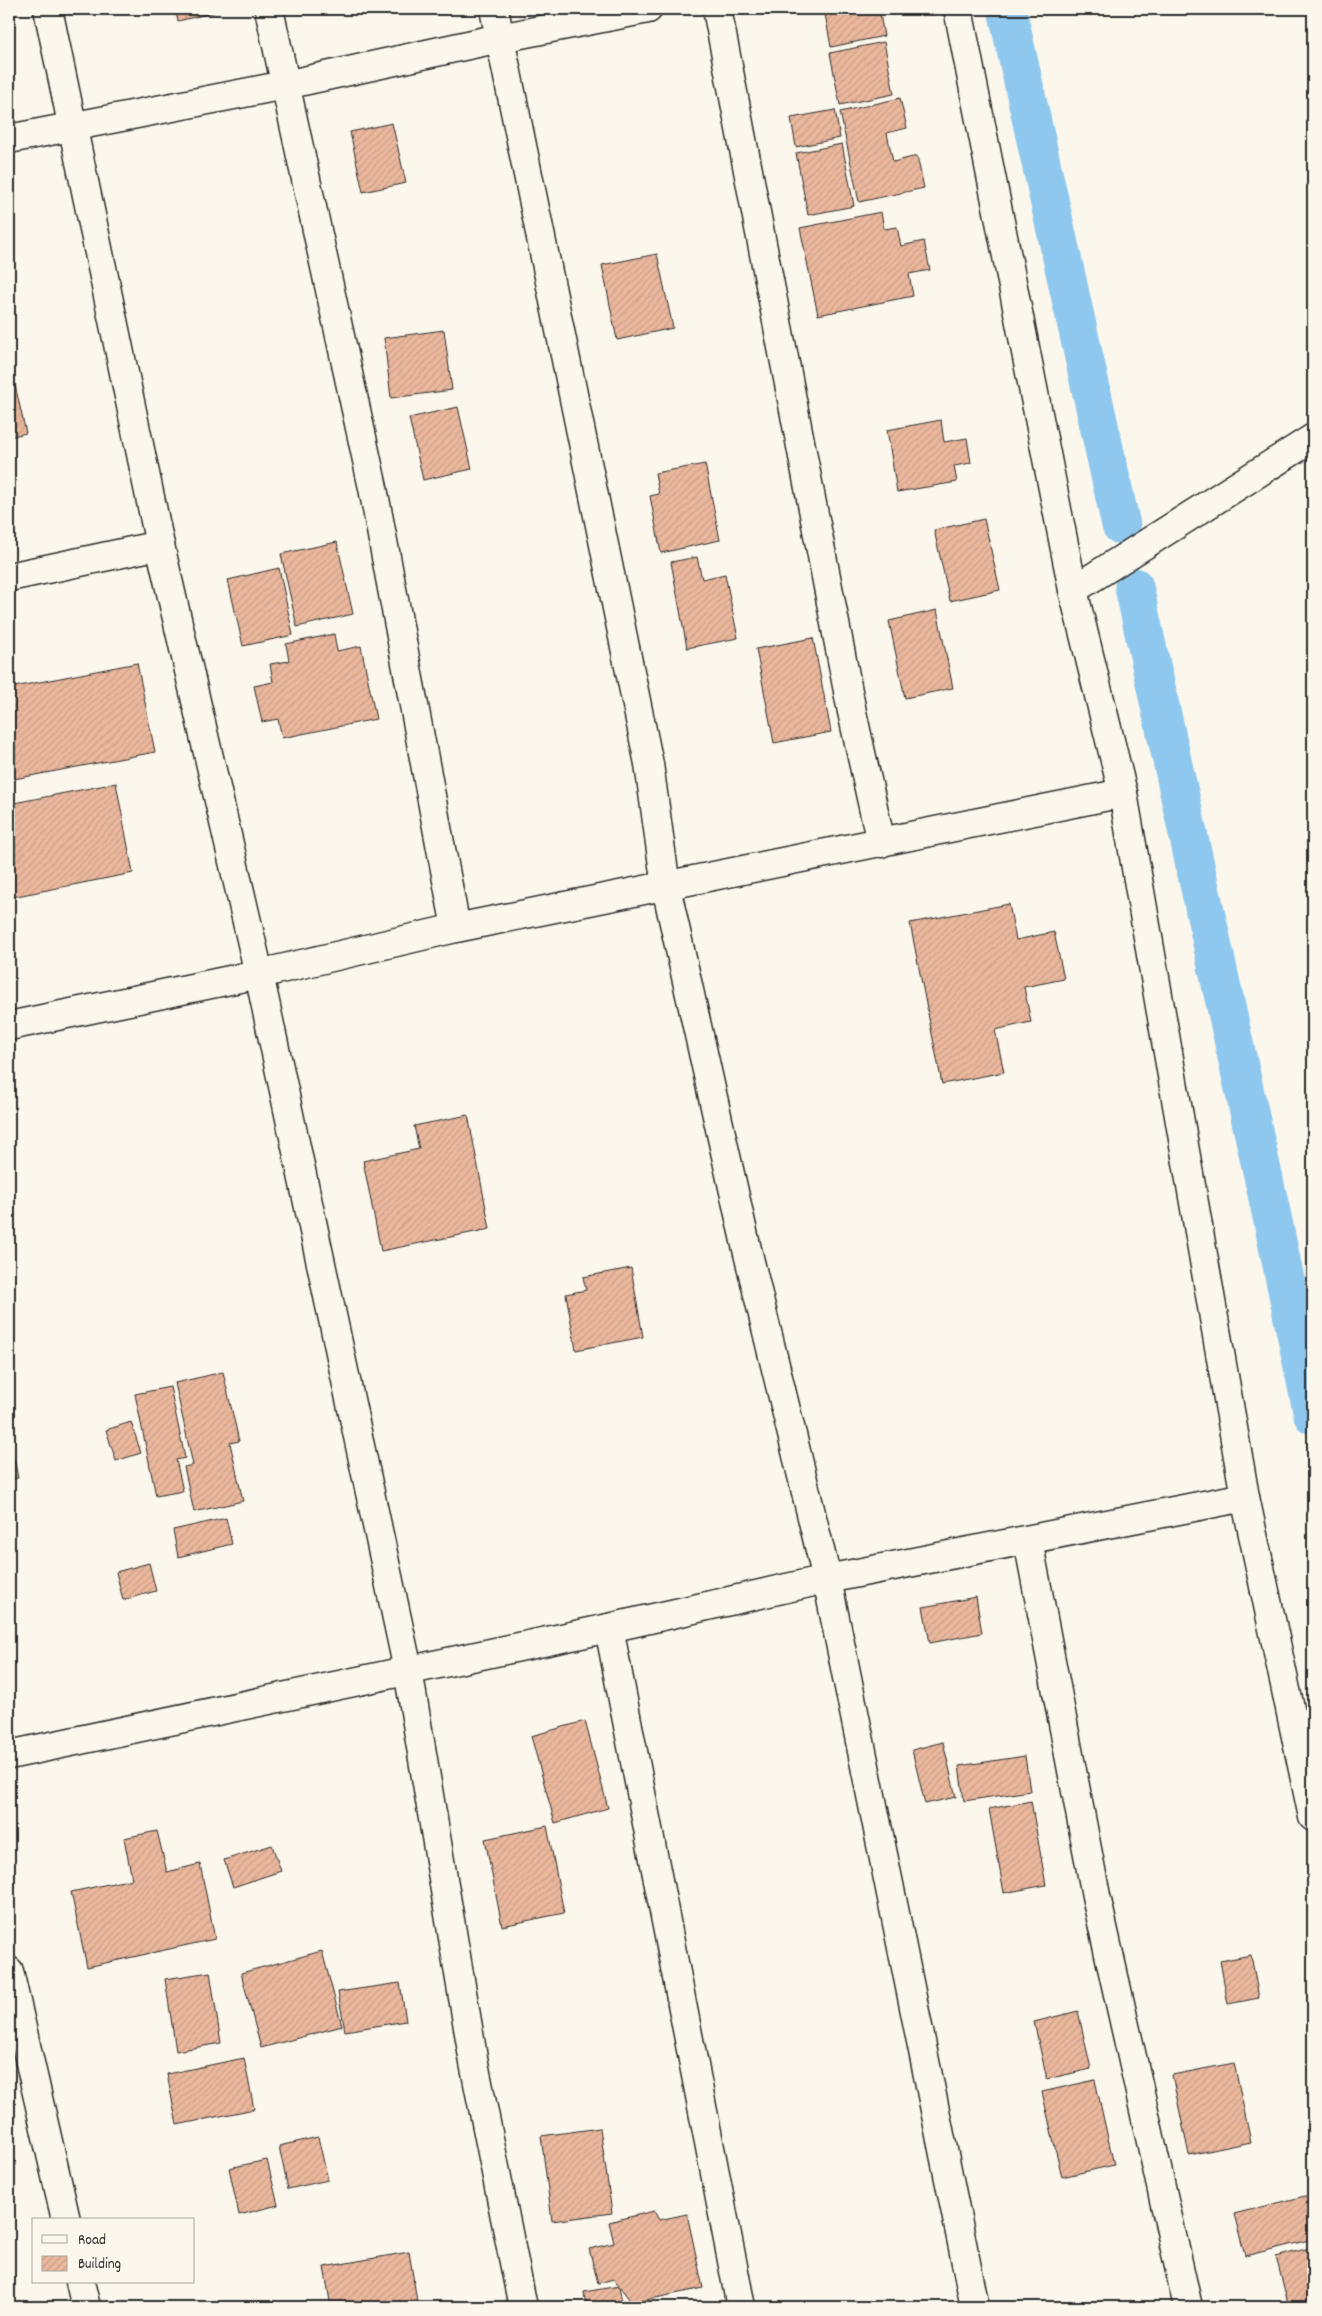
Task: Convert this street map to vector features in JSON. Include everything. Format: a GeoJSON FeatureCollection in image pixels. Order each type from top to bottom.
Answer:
{"type":"FeatureCollection","features":[{"type":"Feature","properties":{"kind":"street"},"geometry":{"type":"LineString","coordinates":[[48,9],[74,126],[160,545],[258,974],[408,1670],[474,2063],[524,2307]]}},
{"type":"Feature","properties":{"kind":"street"},"geometry":{"type":"LineString","coordinates":[[269,9],[373,488],[456,928]]}},
{"type":"Feature","properties":{"kind":"street"},"geometry":{"type":"LineString","coordinates":[[494,9],[649,764],[666,887],[745,1241],[827,1579],[975,2307]]}},
{"type":"Feature","properties":{"kind":"street"},"geometry":{"type":"LineString","coordinates":[[9,140],[285,85],[500,38],[648,9]]}},
{"type":"Feature","properties":{"kind":"street"},"geometry":{"type":"LineString","coordinates":[[717,9],[852,712],[881,843]]}},
{"type":"Feature","properties":{"kind":"street"},"geometry":{"type":"LineString","coordinates":[[958,9],[1074,590],[1123,793],[1245,1497],[1313,1817]]}},
{"type":"Feature","properties":{"kind":"street"},"geometry":{"type":"LineString","coordinates":[[1074,590],[1313,438]]}},
{"type":"Feature","properties":{"kind":"street"},"geometry":{"type":"LineString","coordinates":[[9,577],[160,545]]}},
{"type":"Feature","properties":{"kind":"street"},"geometry":{"type":"LineString","coordinates":[[9,1026],[258,974],[456,928],[1123,793]]}},
{"type":"Feature","properties":{"kind":"street"},"geometry":{"type":"LineString","coordinates":[[9,1754],[609,1628],[827,1579],[1245,1497]]}},
{"type":"Feature","properties":{"kind":"street"},"geometry":{"type":"LineString","coordinates":[[1028,1540],[1096,1896],[1188,2307]]}},
{"type":"Feature","properties":{"kind":"street"},"geometry":{"type":"LineString","coordinates":[[609,1628],[741,2307]]}},
{"type":"Feature","properties":{"kind":"street"},"geometry":{"type":"LineString","coordinates":[[9,1971],[66,2218]]}},
{"type":"Feature","properties":{"kind":"street"},"geometry":{"type":"LineString","coordinates":[[80,2284],[86,2307]]}},
{"type":"Feature","properties":{"kind":"building"},"geometry":{"type":"Polygon","coordinates":[[[175,9],[228,9],[178,21],[175,9]]]}},
{"type":"Feature","properties":{"kind":"building"},"geometry":{"type":"Polygon","coordinates":[[[850,9],[879,9],[884,36],[831,47],[825,14],[850,9]]]}},
{"type":"Feature","properties":{"kind":"building"},"geometry":{"type":"Polygon","coordinates":[[[884,42],[894,94],[840,105],[830,53],[884,42]]]}},
{"type":"Feature","properties":{"kind":"building"},"geometry":{"type":"Polygon","coordinates":[[[900,98],[907,128],[887,133],[893,162],[917,156],[924,188],[859,202],[840,112],[900,98]]]}},
{"type":"Feature","properties":{"kind":"building"},"geometry":{"type":"Polygon","coordinates":[[[835,110],[840,138],[796,147],[791,118],[835,110]]]}},
{"type":"Feature","properties":{"kind":"building"},"geometry":{"type":"Polygon","coordinates":[[[392,123],[406,183],[363,192],[350,132],[392,123]]]}},
{"type":"Feature","properties":{"kind":"building"},"geometry":{"type":"Polygon","coordinates":[[[842,144],[854,206],[808,215],[796,153],[842,144]]]}},
{"type":"Feature","properties":{"kind":"building"},"geometry":{"type":"Polygon","coordinates":[[[881,212],[884,229],[897,227],[901,246],[924,241],[930,270],[909,274],[913,296],[818,315],[800,228],[881,212]]]}},
{"type":"Feature","properties":{"kind":"building"},"geometry":{"type":"Polygon","coordinates":[[[657,254],[673,328],[617,340],[602,265],[657,254]]]}},
{"type":"Feature","properties":{"kind":"building"},"geometry":{"type":"Polygon","coordinates":[[[444,330],[452,390],[391,398],[384,338],[444,330]]]}},
{"type":"Feature","properties":{"kind":"building"},"geometry":{"type":"Polygon","coordinates":[[[9,359],[26,433],[9,437],[9,359]]]}},
{"type":"Feature","properties":{"kind":"building"},"geometry":{"type":"Polygon","coordinates":[[[458,407],[472,469],[423,480],[409,418],[458,407]]]}},
{"type":"Feature","properties":{"kind":"building"},"geometry":{"type":"Polygon","coordinates":[[[941,420],[944,442],[967,438],[971,463],[954,466],[957,482],[897,492],[887,430],[941,420]]]}},
{"type":"Feature","properties":{"kind":"building"},"geometry":{"type":"Polygon","coordinates":[[[705,464],[720,540],[661,553],[650,496],[659,494],[655,473],[705,464]]]}},
{"type":"Feature","properties":{"kind":"building"},"geometry":{"type":"Polygon","coordinates":[[[984,519],[1000,590],[950,601],[934,530],[984,519]]]}},
{"type":"Feature","properties":{"kind":"building"},"geometry":{"type":"Polygon","coordinates":[[[337,542],[353,614],[297,627],[281,554],[337,542]]]}},
{"type":"Feature","properties":{"kind":"building"},"geometry":{"type":"Polygon","coordinates":[[[697,557],[702,579],[725,574],[738,638],[687,648],[671,562],[697,557]]]}},
{"type":"Feature","properties":{"kind":"building"},"geometry":{"type":"Polygon","coordinates":[[[279,568],[293,635],[243,646],[228,580],[279,568]]]}},
{"type":"Feature","properties":{"kind":"building"},"geometry":{"type":"Polygon","coordinates":[[[937,610],[953,688],[905,698],[889,621],[937,610]]]}},
{"type":"Feature","properties":{"kind":"building"},"geometry":{"type":"Polygon","coordinates":[[[334,634],[337,651],[361,646],[376,719],[282,738],[278,719],[262,722],[254,686],[273,682],[270,664],[289,661],[286,644],[334,634]]]}},
{"type":"Feature","properties":{"kind":"building"},"geometry":{"type":"Polygon","coordinates":[[[813,638],[831,732],[774,743],[756,649],[813,638]]]}},
{"type":"Feature","properties":{"kind":"building"},"geometry":{"type":"Polygon","coordinates":[[[137,663],[155,752],[9,780],[9,688],[137,663]]]}},
{"type":"Feature","properties":{"kind":"building"},"geometry":{"type":"Polygon","coordinates":[[[116,783],[133,873],[12,897],[9,883],[9,804],[116,783]]]}},
{"type":"Feature","properties":{"kind":"building"},"geometry":{"type":"Polygon","coordinates":[[[1009,904],[1016,940],[1054,932],[1064,979],[1024,987],[1031,1022],[995,1030],[1004,1072],[942,1084],[910,923],[1009,904]]]}},
{"type":"Feature","properties":{"kind":"building"},"geometry":{"type":"Polygon","coordinates":[[[468,1115],[490,1229],[381,1251],[363,1161],[419,1149],[414,1126],[468,1115]]]}},
{"type":"Feature","properties":{"kind":"building"},"geometry":{"type":"Polygon","coordinates":[[[631,1268],[643,1337],[576,1350],[566,1294],[586,1290],[583,1277],[631,1268]]]}},
{"type":"Feature","properties":{"kind":"building"},"geometry":{"type":"Polygon","coordinates":[[[223,1372],[239,1441],[230,1443],[243,1501],[194,1512],[184,1467],[193,1465],[175,1383],[223,1372]]]}},
{"type":"Feature","properties":{"kind":"building"},"geometry":{"type":"Polygon","coordinates":[[[170,1387],[185,1458],[176,1460],[183,1491],[156,1496],[135,1394],[170,1387]]]}},
{"type":"Feature","properties":{"kind":"building"},"geometry":{"type":"Polygon","coordinates":[[[131,1422],[141,1453],[116,1461],[106,1430],[131,1422]]]}},
{"type":"Feature","properties":{"kind":"building"},"geometry":{"type":"Polygon","coordinates":[[[9,1433],[18,1478],[9,1480],[9,1433]]]}},
{"type":"Feature","properties":{"kind":"building"},"geometry":{"type":"Polygon","coordinates":[[[226,1518],[232,1544],[178,1557],[173,1530],[226,1518]]]}},
{"type":"Feature","properties":{"kind":"building"},"geometry":{"type":"Polygon","coordinates":[[[149,1563],[156,1591],[123,1600],[116,1572],[149,1563]]]}},
{"type":"Feature","properties":{"kind":"building"},"geometry":{"type":"Polygon","coordinates":[[[976,1597],[982,1633],[930,1643],[923,1607],[976,1597]]]}},
{"type":"Feature","properties":{"kind":"building"},"geometry":{"type":"Polygon","coordinates":[[[585,1721],[608,1808],[555,1823],[531,1736],[585,1721]]]}},
{"type":"Feature","properties":{"kind":"building"},"geometry":{"type":"Polygon","coordinates":[[[943,1742],[956,1797],[925,1804],[912,1750],[943,1742]]]}},
{"type":"Feature","properties":{"kind":"building"},"geometry":{"type":"Polygon","coordinates":[[[1025,1756],[1030,1791],[964,1801],[959,1766],[1025,1756]]]}},
{"type":"Feature","properties":{"kind":"building"},"geometry":{"type":"Polygon","coordinates":[[[1031,1801],[1046,1885],[1004,1893],[989,1809],[1031,1801]]]}},
{"type":"Feature","properties":{"kind":"building"},"geometry":{"type":"Polygon","coordinates":[[[547,1826],[564,1913],[502,1926],[485,1839],[547,1826]]]}},
{"type":"Feature","properties":{"kind":"building"},"geometry":{"type":"Polygon","coordinates":[[[157,1831],[167,1872],[200,1864],[215,1939],[87,1967],[71,1892],[132,1879],[124,1838],[157,1831]]]}},
{"type":"Feature","properties":{"kind":"building"},"geometry":{"type":"Polygon","coordinates":[[[272,1845],[281,1871],[233,1887],[224,1860],[272,1845]]]}},
{"type":"Feature","properties":{"kind":"building"},"geometry":{"type":"Polygon","coordinates":[[[322,1951],[342,2026],[261,2048],[241,1973],[322,1951]]]}},
{"type":"Feature","properties":{"kind":"building"},"geometry":{"type":"Polygon","coordinates":[[[1251,1955],[1259,1998],[1228,2004],[1220,1961],[1251,1955]]]}},
{"type":"Feature","properties":{"kind":"building"},"geometry":{"type":"Polygon","coordinates":[[[210,1972],[221,2043],[176,2051],[165,1979],[210,1972]]]}},
{"type":"Feature","properties":{"kind":"building"},"geometry":{"type":"Polygon","coordinates":[[[400,1983],[406,2021],[345,2031],[338,1992],[400,1983]]]}},
{"type":"Feature","properties":{"kind":"building"},"geometry":{"type":"Polygon","coordinates":[[[1078,2011],[1091,2069],[1047,2079],[1034,2022],[1078,2011]]]}},
{"type":"Feature","properties":{"kind":"building"},"geometry":{"type":"Polygon","coordinates":[[[244,2058],[254,2109],[177,2125],[167,2074],[244,2058]]]}},
{"type":"Feature","properties":{"kind":"building"},"geometry":{"type":"Polygon","coordinates":[[[1234,2063],[1251,2142],[1189,2155],[1172,2075],[1234,2063]]]}},
{"type":"Feature","properties":{"kind":"building"},"geometry":{"type":"Polygon","coordinates":[[[1095,2080],[1114,2165],[1062,2177],[1042,2092],[1095,2080]]]}},
{"type":"Feature","properties":{"kind":"building"},"geometry":{"type":"Polygon","coordinates":[[[600,2128],[612,2213],[552,2221],[541,2136],[600,2128]]]}},
{"type":"Feature","properties":{"kind":"building"},"geometry":{"type":"Polygon","coordinates":[[[318,2137],[328,2180],[288,2189],[279,2146],[318,2137]]]}},
{"type":"Feature","properties":{"kind":"building"},"geometry":{"type":"Polygon","coordinates":[[[267,2160],[278,2205],[239,2215],[229,2168],[267,2160]]]}},
{"type":"Feature","properties":{"kind":"building"},"geometry":{"type":"Polygon","coordinates":[[[1313,2194],[1313,2239],[1245,2256],[1234,2214],[1313,2194]]]}},
{"type":"Feature","properties":{"kind":"building"},"geometry":{"type":"Polygon","coordinates":[[[654,2211],[659,2220],[687,2214],[703,2288],[632,2303],[614,2279],[598,2283],[589,2249],[614,2243],[609,2222],[654,2211]]]}},
{"type":"Feature","properties":{"kind":"building"},"geometry":{"type":"Polygon","coordinates":[[[1313,2247],[1313,2307],[1289,2307],[1276,2257],[1313,2247]]]}},
{"type":"Feature","properties":{"kind":"building"},"geometry":{"type":"Polygon","coordinates":[[[409,2252],[418,2307],[331,2307],[324,2267],[409,2252]]]}},
{"type":"Feature","properties":{"kind":"building"},"geometry":{"type":"Polygon","coordinates":[[[619,2286],[623,2307],[586,2307],[584,2292],[619,2286]]]}},
{"type":"Feature","properties":{"kind":"waterway"},"geometry":{"type":"LineString","coordinates":[[1007,9],[1121,525]]}},
{"type":"Feature","properties":{"kind":"waterway"},"geometry":{"type":"LineString","coordinates":[[1134,587],[1271,1212],[1313,1415]]}}]}
